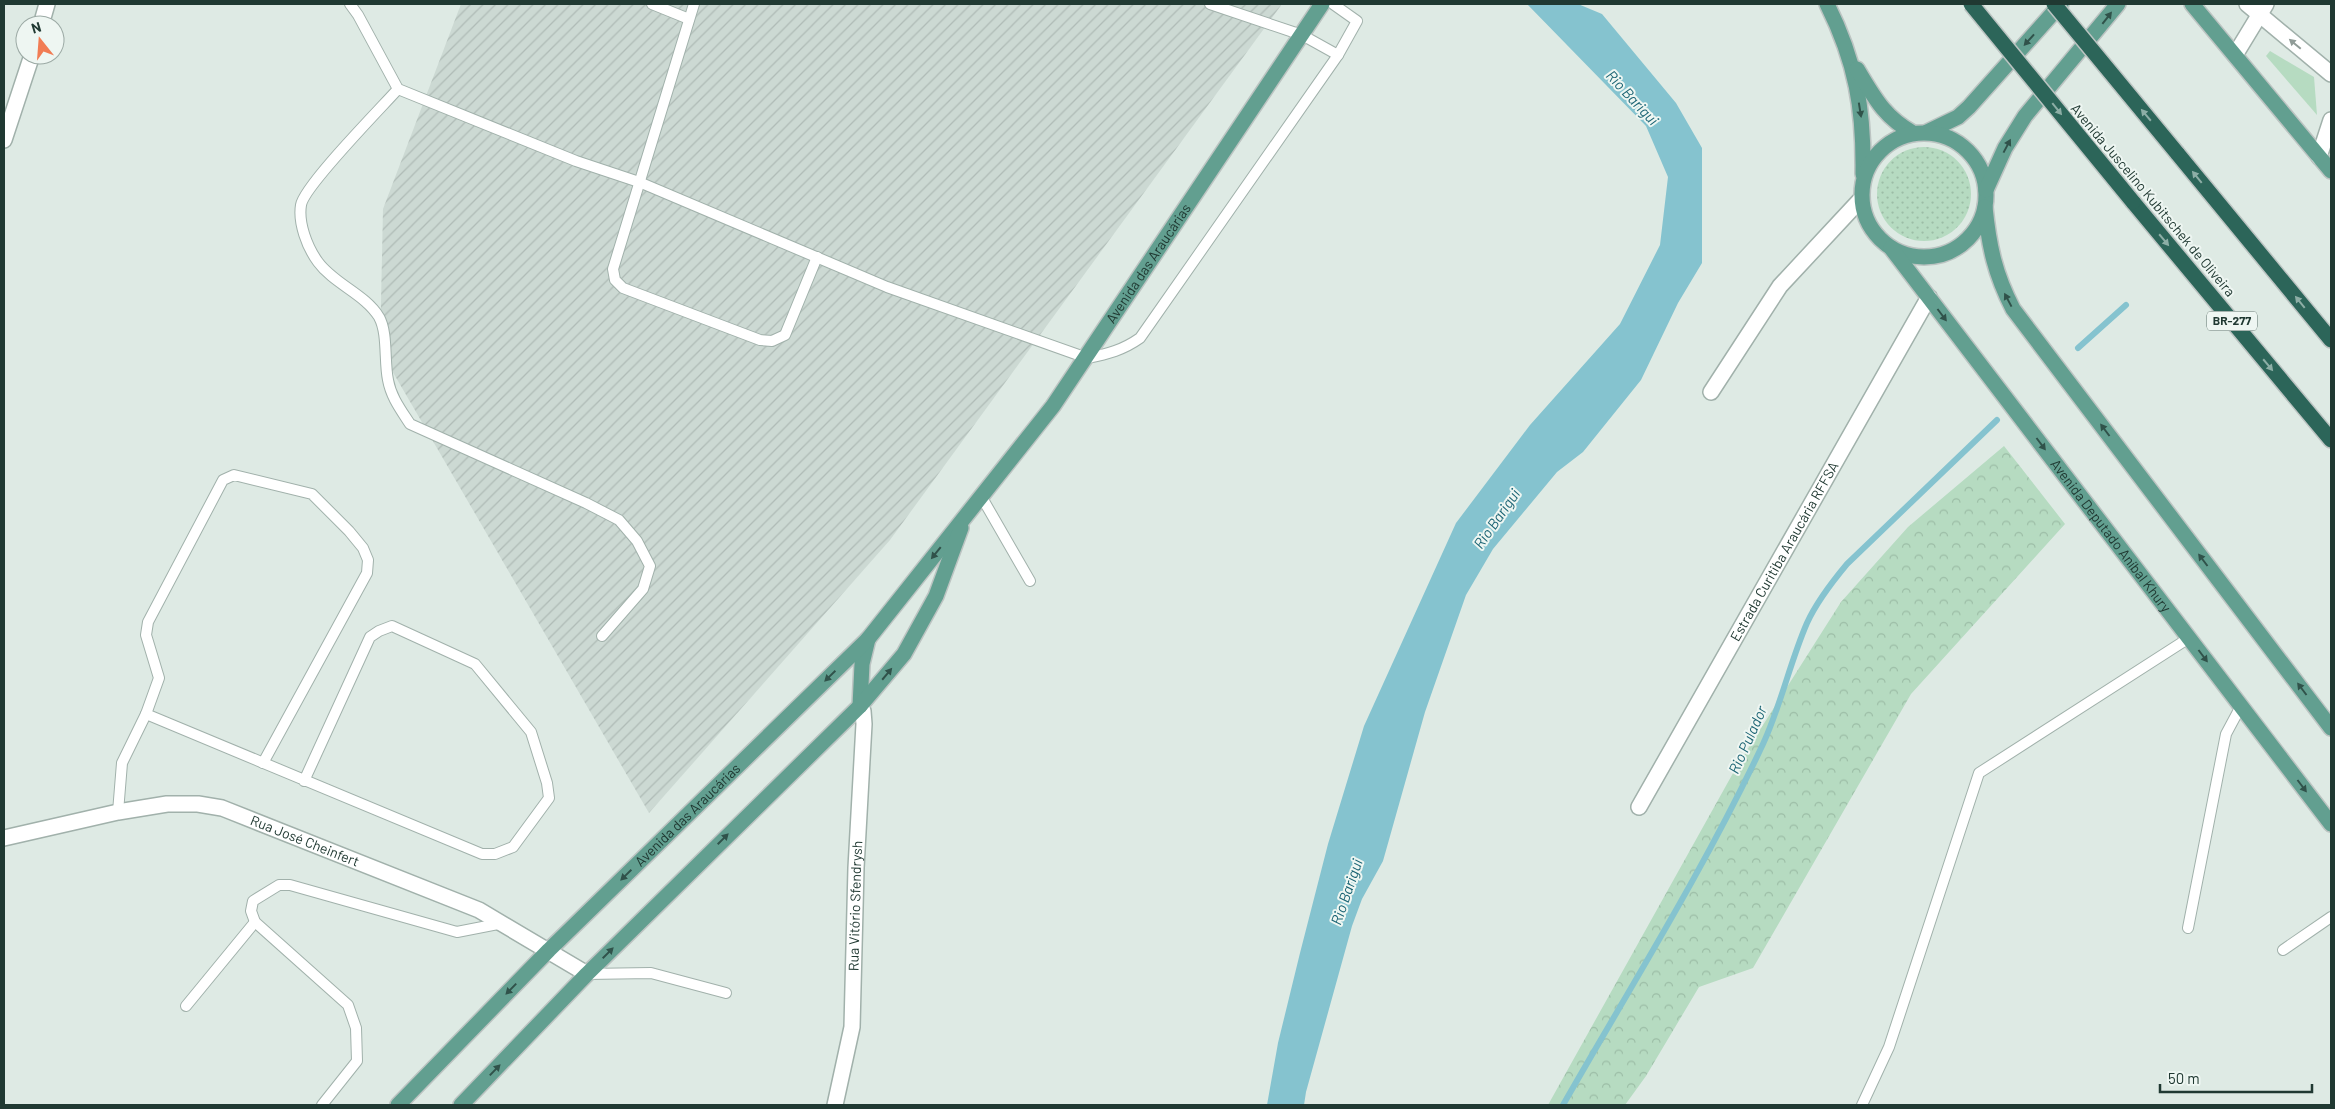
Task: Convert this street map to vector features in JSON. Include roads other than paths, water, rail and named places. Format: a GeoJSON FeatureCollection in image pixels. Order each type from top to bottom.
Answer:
{"type":"FeatureCollection","features":[{"type":"Feature","properties":{"kind":"highway","name":"Avenida Juscelino Kubitschek de Oliveira"},"geometry":{"type":"LineString","coordinates":[[1971,4],[2331,440]]}},
{"type":"Feature","properties":{"kind":"highway"},"geometry":{"type":"LineString","coordinates":[[2054,4],[2331,340]]}},
{"type":"Feature","properties":{"kind":"main road","name":"Avenida das Araucárias"},"geometry":{"type":"LineString","coordinates":[[398,1105],[549,950],[868,639],[1053,406],[1088,358],[1322,4]]}},
{"type":"Feature","properties":{"kind":"main road"},"geometry":{"type":"LineString","coordinates":[[1827,4],[1852,62],[1887,114],[1896,124],[1920,133],[1945,136],[1961,144],[1974,157],[1982,172],[1986,190],[1985,207],[1988,241],[1993,262],[2002,287],[2013,309],[2331,728]]}},
{"type":"Feature","properties":{"kind":"main road"},"geometry":{"type":"LineString","coordinates":[[1863,179],[1870,163],[1881,149],[1896,139],[1920,133],[1958,117],[1969,108],[2061,4]]}},
{"type":"Feature","properties":{"kind":"main road"},"geometry":{"type":"LineString","coordinates":[[1986,190],[2005,148],[2021,122],[2118,4]]}},
{"type":"Feature","properties":{"kind":"main road"},"geometry":{"type":"LineString","coordinates":[[2192,4],[2325,155],[2331,171]]}},
{"type":"Feature","properties":{"kind":"main road"},"geometry":{"type":"LineString","coordinates":[[1852,62],[1861,113],[1863,179],[1861,199],[1866,218],[1876,236],[1891,248],[1910,256],[1929,257],[1949,252],[1965,241],[1978,226],[1985,207]]}},
{"type":"Feature","properties":{"kind":"main road","name":"Avenida Deputado Aníbal Khury"},"geometry":{"type":"LineString","coordinates":[[1891,248],[2331,824]]}},
{"type":"Feature","properties":{"kind":"main road","name":"Avenida das Araucárias"},"geometry":{"type":"LineString","coordinates":[[461,1105],[587,974],[860,706],[909,646],[936,596],[966,515]]}},
{"type":"Feature","properties":{"kind":"main road"},"geometry":{"type":"LineString","coordinates":[[860,706],[862,664],[868,639]]}},
{"type":"Feature","properties":{"kind":"street"},"geometry":{"type":"LineString","coordinates":[[2247,4],[2263,9],[2331,74]]}},
{"type":"Feature","properties":{"kind":"street"},"geometry":{"type":"LineString","coordinates":[[2235,55],[2263,9]]}},
{"type":"Feature","properties":{"kind":"street"},"geometry":{"type":"LineString","coordinates":[[4,140],[29,65]]}},
{"type":"Feature","properties":{"kind":"street"},"geometry":{"type":"LineString","coordinates":[[2325,155],[2331,120]]}},
{"type":"Feature","properties":{"kind":"street"},"geometry":{"type":"LineString","coordinates":[[1711,392],[1780,286],[1861,199]]}},
{"type":"Feature","properties":{"kind":"street","name":"Estrada Curitiba Araucária RFFSA"},"geometry":{"type":"LineString","coordinates":[[1639,807],[1928,297]]}},
{"type":"Feature","properties":{"kind":"street","name":"Rua Vitório Sfendrysh"},"geometry":{"type":"LineString","coordinates":[[835,1105],[852,1027],[856,868],[864,724],[864,716],[860,706]]}},
{"type":"Feature","properties":{"kind":"street","name":"Rua José Cheinfert"},"geometry":{"type":"LineString","coordinates":[[4,838],[118,812],[167,804],[198,804],[222,808],[454,899],[504,923],[587,974]]}},
{"type":"Feature","properties":{"kind":"lane"},"geometry":{"type":"LineString","coordinates":[[350,4],[358,15],[398,89],[576,161],[639,182],[887,287],[1088,358],[1110,354],[1126,348],[1140,338],[1338,55],[1356,21],[1333,4]]}},
{"type":"Feature","properties":{"kind":"lane"},"geometry":{"type":"LineString","coordinates":[[652,4],[690,19]]}},
{"type":"Feature","properties":{"kind":"lane"},"geometry":{"type":"LineString","coordinates":[[694,4],[613,270],[615,280],[623,288],[760,340],[772,341],[785,335],[817,257]]}},
{"type":"Feature","properties":{"kind":"lane"},"geometry":{"type":"LineString","coordinates":[[1210,4],[1227,6],[1302,35],[1338,55]]}},
{"type":"Feature","properties":{"kind":"lane"},"geometry":{"type":"LineString","coordinates":[[398,89],[314,183],[301,203],[301,221],[307,242],[318,263],[374,308],[384,325],[388,381],[394,400],[410,424],[586,503],[619,520],[637,541],[650,566],[643,589],[602,636]]}},
{"type":"Feature","properties":{"kind":"lane"},"geometry":{"type":"LineString","coordinates":[[118,812],[122,763],[146,714],[159,678],[146,635],[148,622],[223,480],[234,475],[312,494],[349,531],[363,548],[368,560],[368,573],[264,763]]}},
{"type":"Feature","properties":{"kind":"lane"},"geometry":{"type":"LineString","coordinates":[[982,496],[1030,581]]}},
{"type":"Feature","properties":{"kind":"lane"},"geometry":{"type":"LineString","coordinates":[[146,714],[304,781],[482,854],[495,854],[513,846],[549,798],[547,783],[531,732],[475,664],[392,626],[379,631],[370,638],[304,781]]}},
{"type":"Feature","properties":{"kind":"lane"},"geometry":{"type":"LineString","coordinates":[[1862,1105],[1889,1047],[1979,773],[2189,638]]}},
{"type":"Feature","properties":{"kind":"lane"},"geometry":{"type":"LineString","coordinates":[[2188,928],[2226,734],[2241,706]]}},
{"type":"Feature","properties":{"kind":"lane"},"geometry":{"type":"LineString","coordinates":[[322,1105],[357,1061],[356,1028],[348,1005],[255,922],[251,911],[253,901],[279,885],[290,885],[457,932],[504,923]]}},
{"type":"Feature","properties":{"kind":"lane"},"geometry":{"type":"LineString","coordinates":[[2283,950],[2331,918]]}},
{"type":"Feature","properties":{"kind":"lane"},"geometry":{"type":"LineString","coordinates":[[186,1006],[255,922]]}},
{"type":"Feature","properties":{"kind":"lane"},"geometry":{"type":"LineString","coordinates":[[587,974],[651,973],[726,993]]}},
{"type":"Feature","properties":{"kind":"water","name":"Rio Barigui"},"geometry":{"type":"Polygon","coordinates":[[[1527,4],[1578,4],[1602,14],[1676,103],[1702,148],[1702,263],[1678,303],[1641,380],[1583,452],[1557,472],[1493,549],[1466,595],[1425,712],[1383,861],[1362,899],[1352,926],[1304,1105],[1267,1105],[1278,1043],[1300,953],[1328,844],[1364,726],[1456,523],[1530,425],[1620,324],[1660,245],[1668,177],[1646,126],[1527,4]]]}},
{"type":"Feature","properties":{"kind":"waterway","name":"Rio Pulador"},"geometry":{"type":"LineString","coordinates":[[2078,348],[2126,305]]}},
{"type":"Feature","properties":{"kind":"waterway","name":"Rio Pulador"},"geometry":{"type":"LineString","coordinates":[[1563,1105],[1667,926],[1741,790],[1775,714],[1807,623],[1820,599],[1847,564],[1997,420]]}}]}
